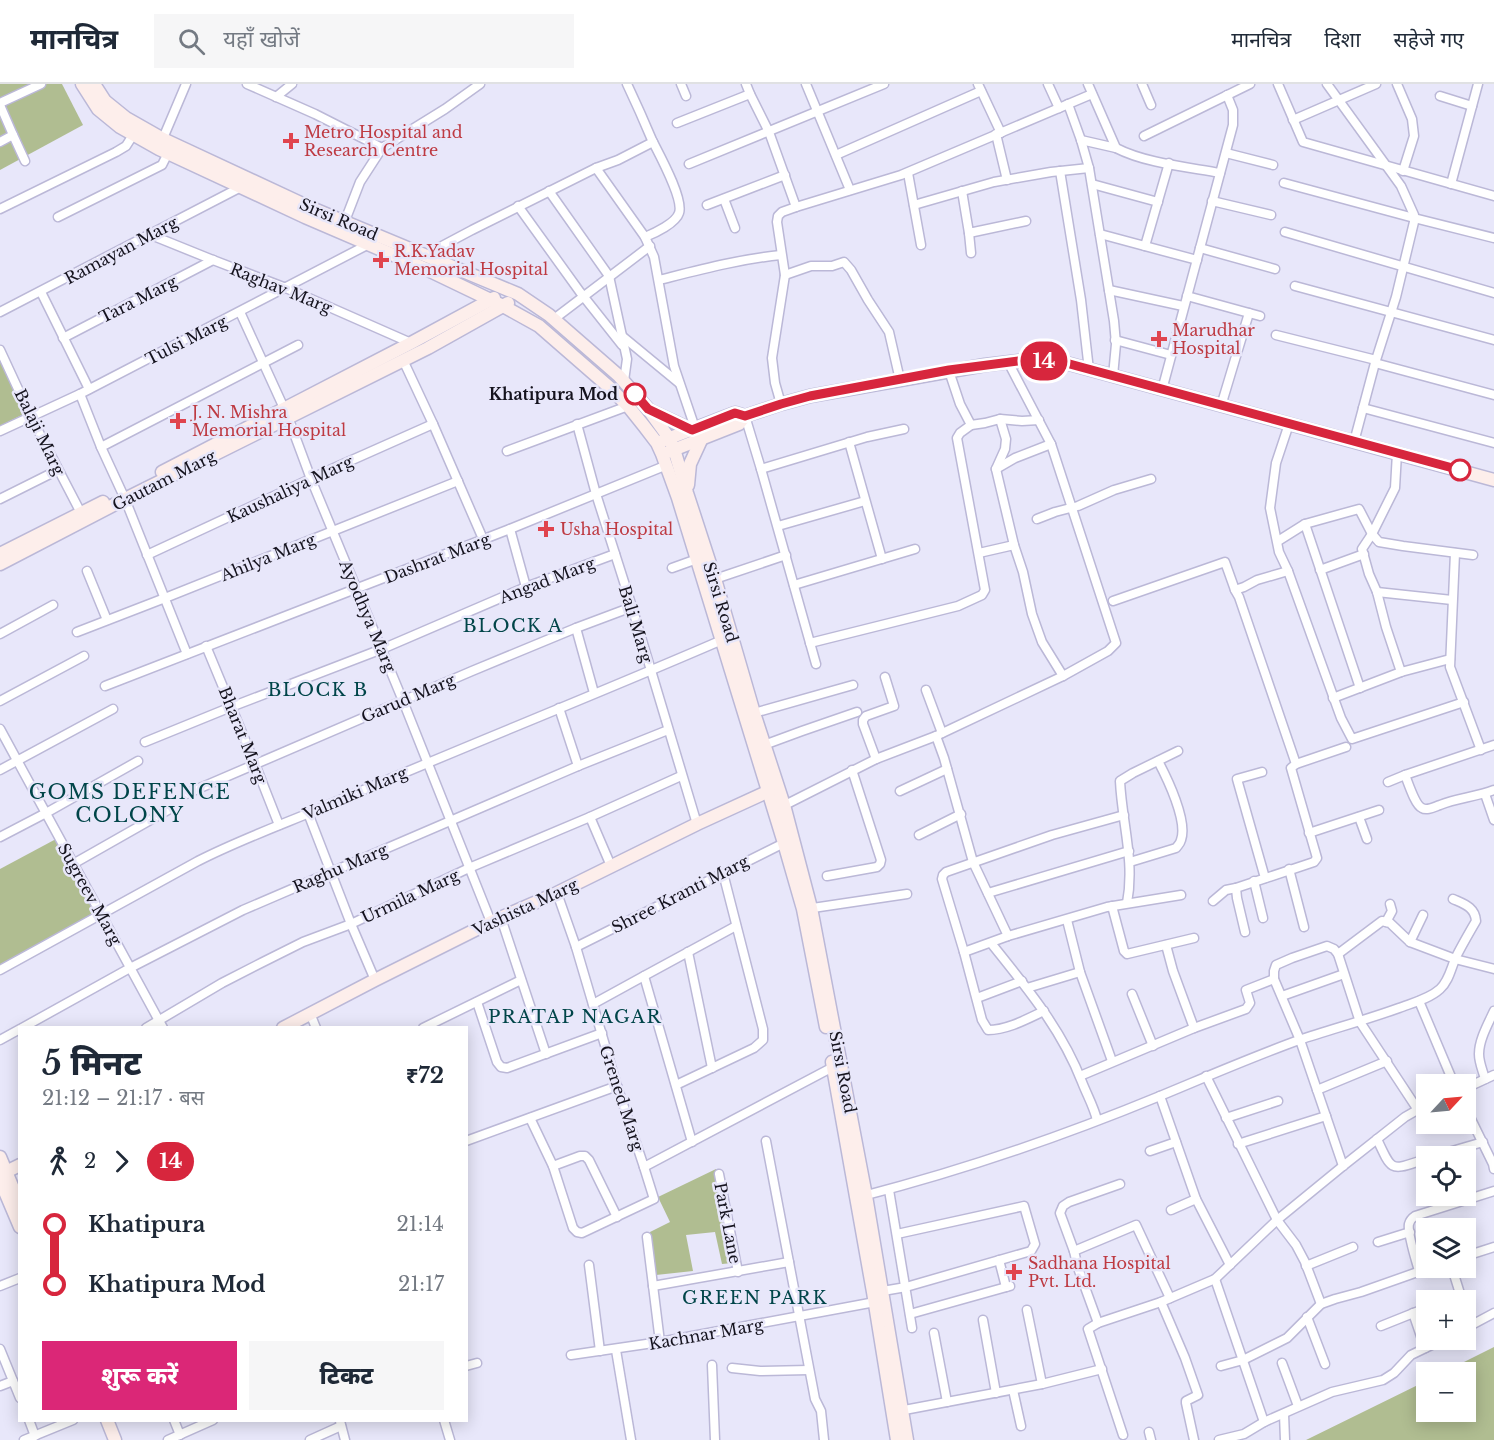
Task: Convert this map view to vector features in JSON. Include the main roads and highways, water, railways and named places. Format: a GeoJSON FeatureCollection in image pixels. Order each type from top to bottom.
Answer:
{"type":"FeatureCollection","features":[{"type":"Feature","properties":{"kind":"place","name":"Metro Hospital and Research Centre"},"geometry":{"type":"Point","coordinates":[291,141]}},
{"type":"Feature","properties":{"kind":"place","name":"R.K.Yadav Memorial Hospital"},"geometry":{"type":"Point","coordinates":[381,260]}},
{"type":"Feature","properties":{"kind":"place","name":"Marudhar Hospital"},"geometry":{"type":"Point","coordinates":[1159,339]}},
{"type":"Feature","properties":{"kind":"place","name":"Khatipura Mod"},"geometry":{"type":"Point","coordinates":[635,394]}},
{"type":"Feature","properties":{"kind":"place","name":"J. N. Mishra Memorial Hospital"},"geometry":{"type":"Point","coordinates":[178,421]}},
{"type":"Feature","properties":{"kind":"place","name":"Usha Hospital"},"geometry":{"type":"Point","coordinates":[546,529]}},
{"type":"Feature","properties":{"kind":"place","name":"Sadhana Hospital Pvt. Ltd."},"geometry":{"type":"Point","coordinates":[1014,1272]}},
{"type":"Feature","properties":{"kind":"district","name":"BLOCK A"},"geometry":{"type":"Point","coordinates":[513,626]}},
{"type":"Feature","properties":{"kind":"district","name":"BLOCK B"},"geometry":{"type":"Point","coordinates":[318,690]}},
{"type":"Feature","properties":{"kind":"district","name":"GOMS DEFENCE COLONY"},"geometry":{"type":"Point","coordinates":[130,804]}},
{"type":"Feature","properties":{"kind":"district","name":"PRATAP NAGAR"},"geometry":{"type":"Point","coordinates":[575,1017]}},
{"type":"Feature","properties":{"kind":"district","name":"GREEN PARK"},"geometry":{"type":"Point","coordinates":[755,1298]}}]}
